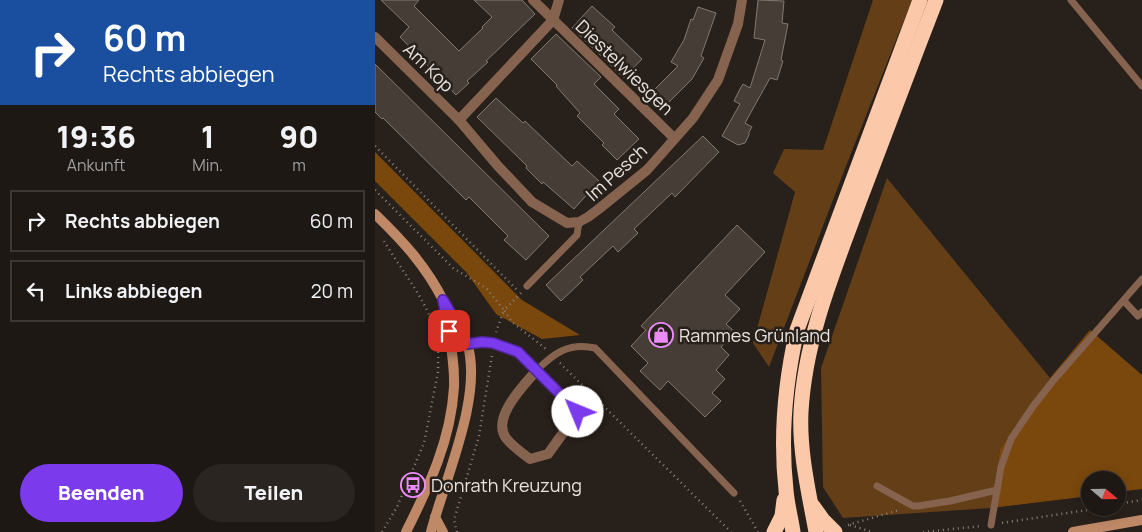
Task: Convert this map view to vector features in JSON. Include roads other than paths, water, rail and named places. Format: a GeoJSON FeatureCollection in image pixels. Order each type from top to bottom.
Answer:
{"type":"FeatureCollection","features":[{"type":"Feature","properties":{"kind":"highway"},"geometry":{"type":"LineString","coordinates":[[793,532],[786,491],[784,446],[786,394],[797,330],[920,0]]}},
{"type":"Feature","properties":{"kind":"highway"},"geometry":{"type":"LineString","coordinates":[[816,532],[803,463],[801,414],[806,364],[813,333],[842,248],[936,0]]}},
{"type":"Feature","properties":{"kind":"highway"},"geometry":{"type":"LineString","coordinates":[[774,532],[782,516],[786,491]]}},
{"type":"Feature","properties":{"kind":"highway"},"geometry":{"type":"LineString","coordinates":[[811,502],[823,520],[842,528]]}},
{"type":"Feature","properties":{"kind":"main road"},"geometry":{"type":"LineString","coordinates":[[375,214],[398,236],[429,273],[467,344],[470,374],[466,412],[431,532]]}},
{"type":"Feature","properties":{"kind":"main road"},"geometry":{"type":"LineString","coordinates":[[406,532],[441,456],[448,432],[454,387],[452,347],[443,300]]}},
{"type":"Feature","properties":{"kind":"main road"},"geometry":{"type":"LineString","coordinates":[[435,517],[443,532]]}},
{"type":"Feature","properties":{"kind":"main road"},"geometry":{"type":"LineString","coordinates":[[1073,532],[1142,520]]}},
{"type":"Feature","properties":{"kind":"street","name":"Diestelwiesgen"},"geometry":{"type":"LineString","coordinates":[[533,0],[674,138]]}},
{"type":"Feature","properties":{"kind":"street","name":"Diestelwiesgen"},"geometry":{"type":"LineString","coordinates":[[459,120],[553,20],[559,0]]}},
{"type":"Feature","properties":{"kind":"street","name":"Im Pesch"},"geometry":{"type":"LineString","coordinates":[[459,120],[532,202],[567,223],[579,222],[600,208],[647,170],[693,118],[718,80],[738,24],[742,0]]}},
{"type":"Feature","properties":{"kind":"street","name":"Am Kop"},"geometry":{"type":"LineString","coordinates":[[375,37],[459,120]]}},
{"type":"Feature","properties":{"kind":"street"},"geometry":{"type":"LineString","coordinates":[[452,347],[482,342],[493,343],[518,352],[537,371],[578,412],[548,454],[530,459],[505,437],[502,422],[511,400],[537,371]]}},
{"type":"Feature","properties":{"kind":"lane"},"geometry":{"type":"LineString","coordinates":[[1071,0],[1142,86]]}},
{"type":"Feature","properties":{"kind":"lane"},"geometry":{"type":"LineString","coordinates":[[527,286],[577,236],[579,222]]}},
{"type":"Feature","properties":{"kind":"lane"},"geometry":{"type":"LineString","coordinates":[[991,525],[1001,467],[1011,438],[1053,380],[1142,279]]}},
{"type":"Feature","properties":{"kind":"lane"},"geometry":{"type":"LineString","coordinates":[[1124,301],[1138,316],[1142,312]]}},
{"type":"Feature","properties":{"kind":"lane"},"geometry":{"type":"LineString","coordinates":[[537,371],[553,355],[581,345],[595,348],[734,493]]}},
{"type":"Feature","properties":{"kind":"lane"},"geometry":{"type":"LineString","coordinates":[[877,486],[913,506],[951,501],[997,490]]}},
{"type":"Feature","properties":{"kind":"place","name":"Rammes Grünland"},"geometry":{"type":"Point","coordinates":[661,335]}},
{"type":"Feature","properties":{"kind":"place","name":"Donrath Kreuzung"},"geometry":{"type":"Point","coordinates":[413,485]}}]}
